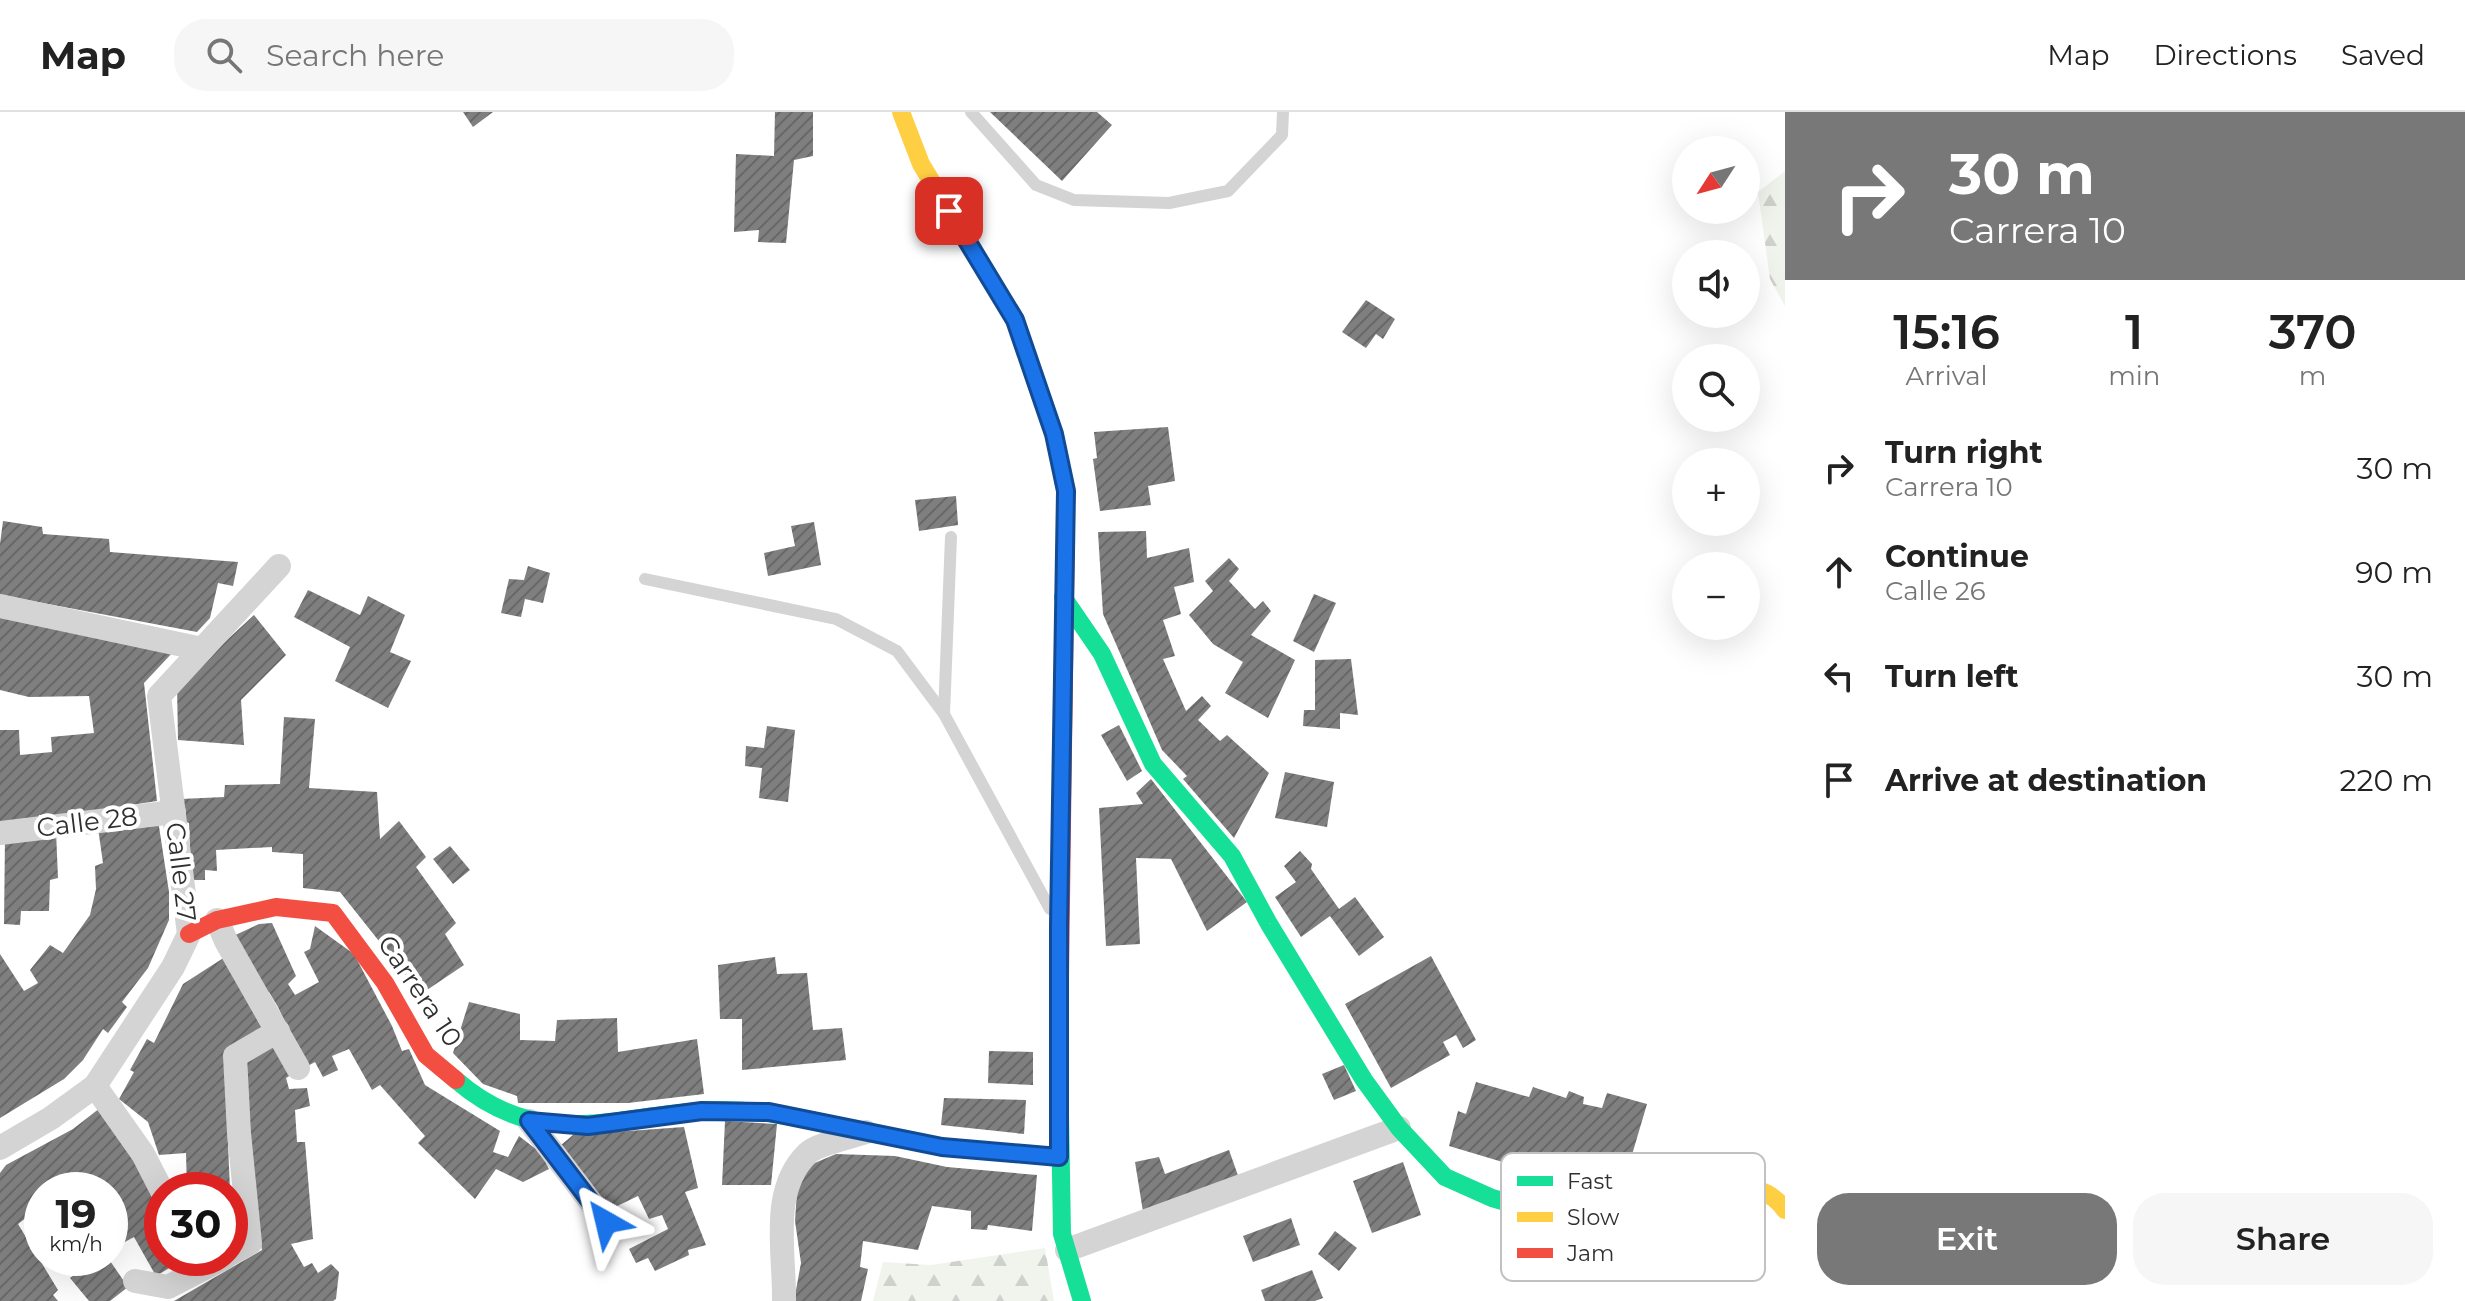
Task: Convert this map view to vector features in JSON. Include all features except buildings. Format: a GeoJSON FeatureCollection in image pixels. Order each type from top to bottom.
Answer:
{"type":"FeatureCollection","features":[{"type":"Feature","properties":{"kind":"street"},"geometry":{"type":"LineString","coordinates":[[901,112],[921,164],[1015,320],[1054,434],[1066,491],[1059,925],[1059,1157],[1062,1234],[1082,1301]]}},
{"type":"Feature","properties":{"kind":"street","name":"Calle 27"},"geometry":{"type":"LineString","coordinates":[[0,1148],[51,1118],[95,1086],[173,967],[189,934],[159,696],[279,566]]}},
{"type":"Feature","properties":{"kind":"street"},"geometry":{"type":"LineString","coordinates":[[1063,597],[1102,654],[1153,764],[1232,856],[1269,924],[1364,1080],[1399,1128],[1445,1177],[1501,1201]]}},
{"type":"Feature","properties":{"kind":"street"},"geometry":{"type":"LineString","coordinates":[[0,606],[202,649]]}},
{"type":"Feature","properties":{"kind":"street","name":"Calle 28"},"geometry":{"type":"LineString","coordinates":[[0,833],[174,812]]}},
{"type":"Feature","properties":{"kind":"street","name":"Carrera 10"},"geometry":{"type":"LineString","coordinates":[[189,934],[217,920],[276,907],[333,913],[385,983],[426,1055],[476,1098],[529,1121],[588,1126],[702,1111],[769,1112],[942,1147],[1059,1157]]}},
{"type":"Feature","properties":{"kind":"street"},"geometry":{"type":"LineString","coordinates":[[217,920],[298,1068]]}},
{"type":"Feature","properties":{"kind":"street"},"geometry":{"type":"LineString","coordinates":[[243,1172],[235,1056],[278,1031]]}},
{"type":"Feature","properties":{"kind":"street"},"geometry":{"type":"LineString","coordinates":[[95,1086],[152,1172]]}},
{"type":"Feature","properties":{"kind":"street"},"geometry":{"type":"LineString","coordinates":[[529,1121],[606,1222]]}},
{"type":"Feature","properties":{"kind":"street"},"geometry":{"type":"LineString","coordinates":[[1067,1250],[1399,1128]]}},
{"type":"Feature","properties":{"kind":"street"},"geometry":{"type":"LineString","coordinates":[[784,1301],[781,1212],[787,1182],[809,1151],[870,1131]]}},
{"type":"Feature","properties":{"kind":"street"},"geometry":{"type":"LineString","coordinates":[[1765,1192],[1785,1210]]}},
{"type":"Feature","properties":{"kind":"street"},"geometry":{"type":"LineString","coordinates":[[248,1223],[248,1244]]}},
{"type":"Feature","properties":{"kind":"street"},"geometry":{"type":"LineString","coordinates":[[135,1281],[168,1287],[183,1276]]}},
{"type":"Feature","properties":{"kind":"lane"},"geometry":{"type":"LineString","coordinates":[[971,112],[1036,185],[1074,200],[1169,203],[1228,191],[1282,135],[1283,112]]}},
{"type":"Feature","properties":{"kind":"lane"},"geometry":{"type":"LineString","coordinates":[[944,714],[951,537]]}},
{"type":"Feature","properties":{"kind":"lane"},"geometry":{"type":"LineString","coordinates":[[645,579],[836,619],[897,651],[944,714],[1059,925]]}},
{"type":"Feature","properties":{"kind":"green space"},"geometry":{"type":"Polygon","coordinates":[[[1785,171],[1785,306],[1770,279],[1760,190],[1785,171]]]}},
{"type":"Feature","properties":{"kind":"green space"},"geometry":{"type":"Polygon","coordinates":[[[1045,1248],[1054,1301],[873,1301],[883,1262],[931,1265],[1045,1248]]]}},
{"type":"Feature","properties":{"kind":"traffic: fast"},"geometry":{"type":"LineString","coordinates":[[1063,597],[1102,654],[1153,764],[1232,856],[1269,924],[1364,1080],[1399,1128],[1445,1177],[1501,1201]]}},
{"type":"Feature","properties":{"kind":"traffic: fast"},"geometry":{"type":"LineString","coordinates":[[1059,1055],[1062,1234],[1082,1301]]}},
{"type":"Feature","properties":{"kind":"traffic: fast"},"geometry":{"type":"LineString","coordinates":[[456,1080],[486,1102],[516,1116],[545,1123],[604,1123],[724,1110],[788,1116],[872,1133]]}},
{"type":"Feature","properties":{"kind":"traffic: slow"},"geometry":{"type":"LineString","coordinates":[[901,112],[921,164],[1015,320],[1054,434],[1066,491],[1066,518]]}},
{"type":"Feature","properties":{"kind":"traffic: slow"},"geometry":{"type":"LineString","coordinates":[[872,1133],[942,1147],[1059,1157]]}},
{"type":"Feature","properties":{"kind":"traffic: slow"},"geometry":{"type":"LineString","coordinates":[[1765,1193],[1785,1210]]}},
{"type":"Feature","properties":{"kind":"traffic: jam"},"geometry":{"type":"LineString","coordinates":[[1059,1055],[1066,518]]}},
{"type":"Feature","properties":{"kind":"traffic: jam"},"geometry":{"type":"LineString","coordinates":[[189,934],[217,920],[276,907],[333,913],[385,983],[426,1055],[456,1080]]}},
{"type":"Feature","properties":{"kind":"route"},"geometry":{"type":"LineString","coordinates":[[606,1222],[529,1121],[588,1126],[702,1111],[769,1112],[942,1147],[1059,1157],[1059,925],[1066,491],[1054,434],[1015,320],[949,211]]}}]}
